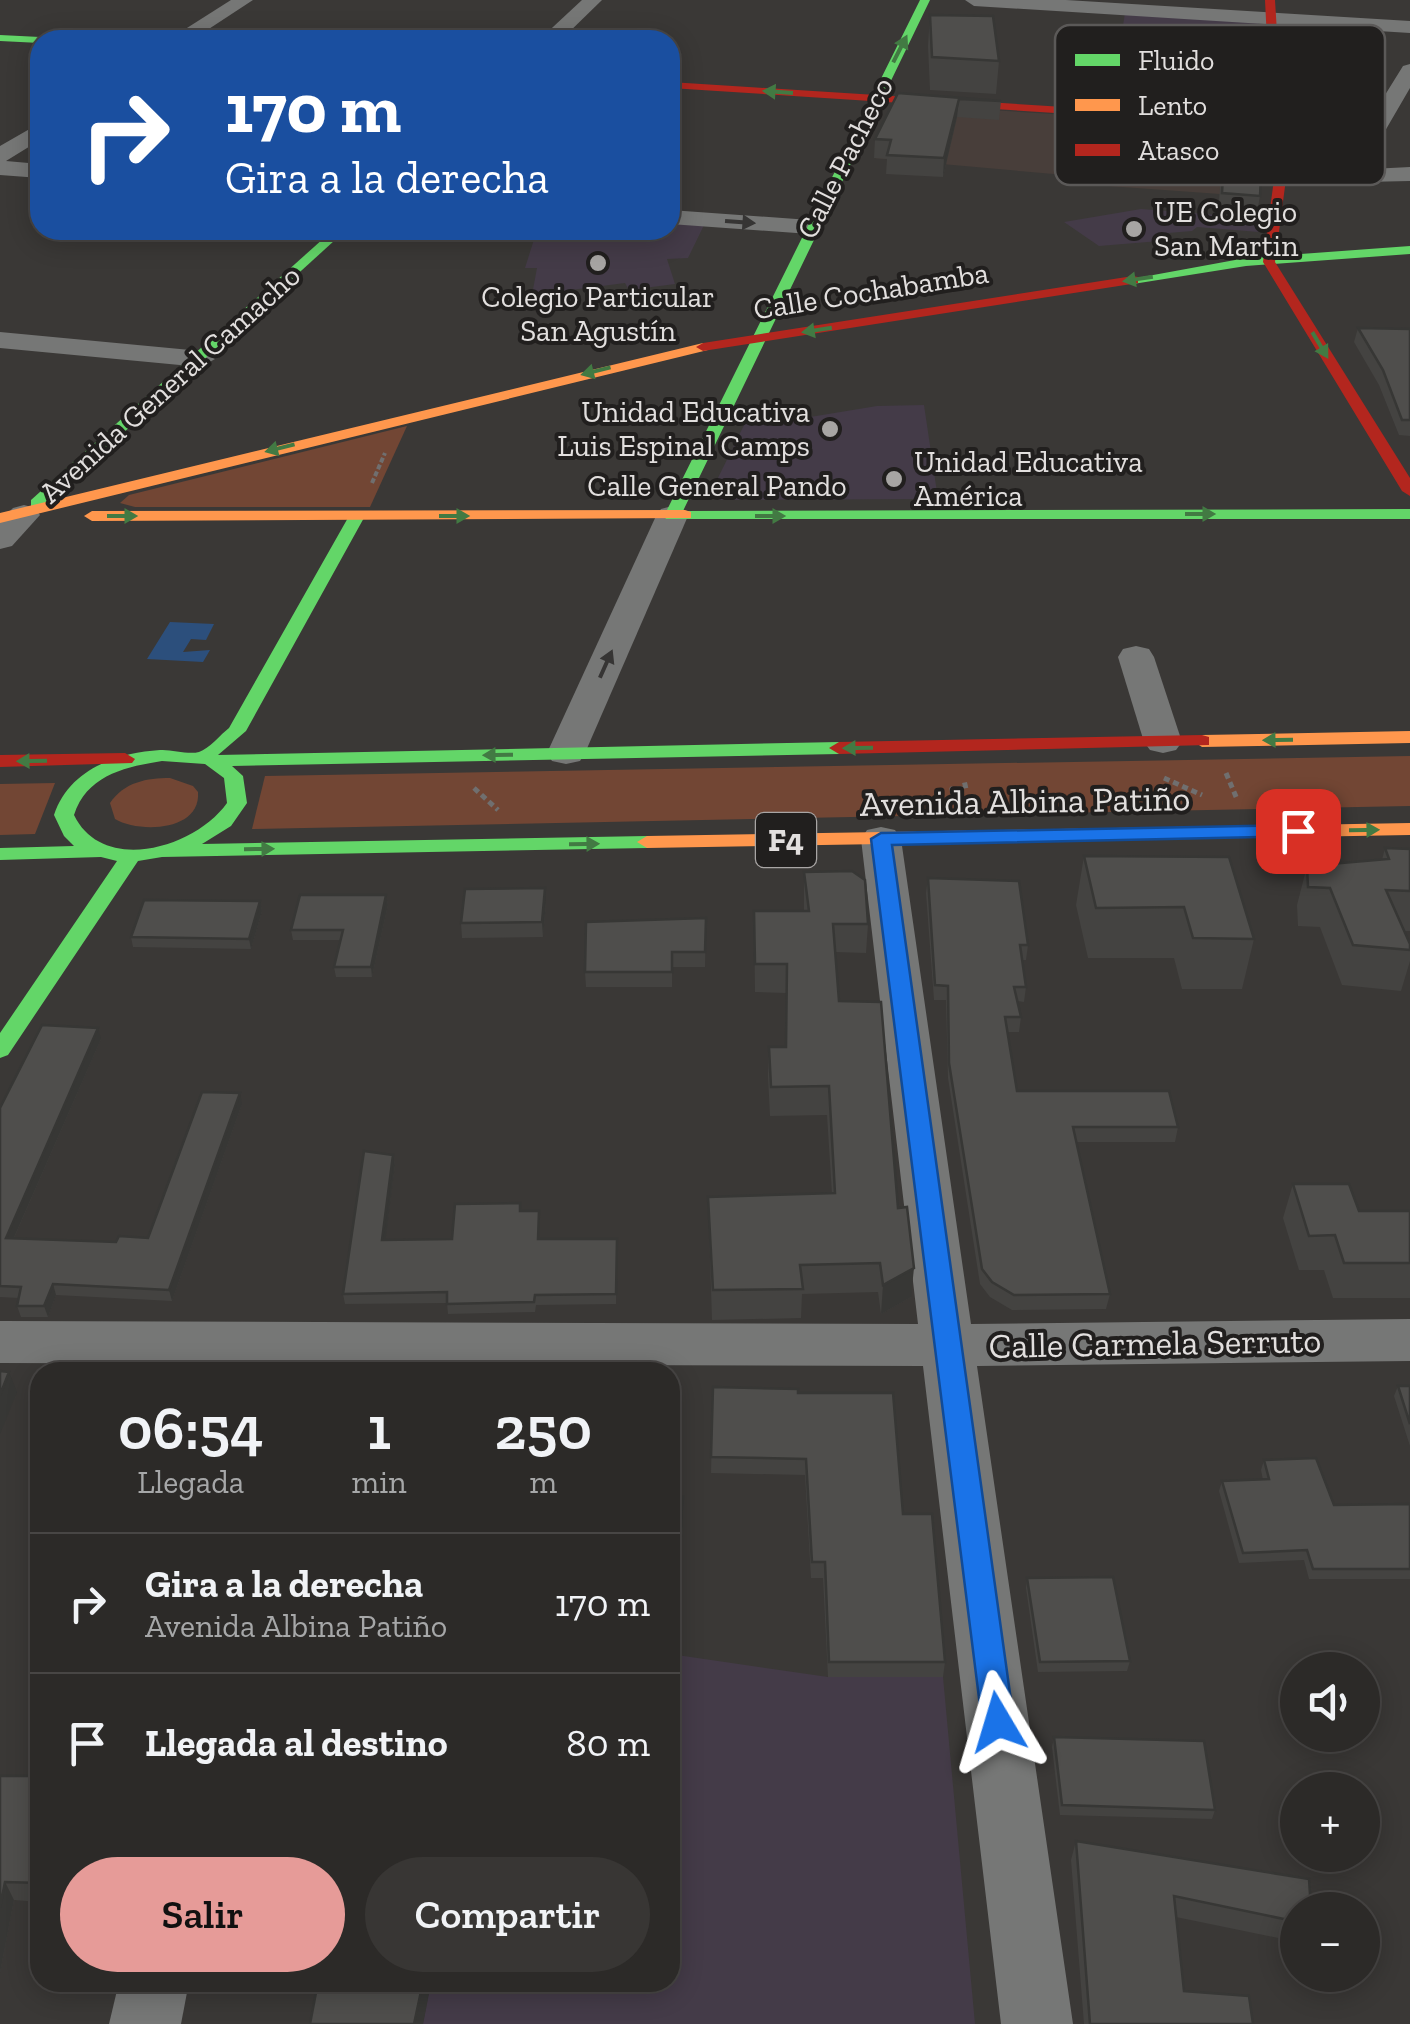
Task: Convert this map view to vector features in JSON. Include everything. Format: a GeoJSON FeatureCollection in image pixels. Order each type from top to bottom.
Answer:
{"type":"FeatureCollection","features":[{"type":"Feature","properties":{"kind":"main road","name":"Calle Pacheco"},"geometry":{"type":"LineString","coordinates":[[672,516],[760,340],[810,227],[925,0]]}},
{"type":"Feature","properties":{"kind":"main road"},"geometry":{"type":"LineString","coordinates":[[0,42],[30,44]]}},
{"type":"Feature","properties":{"kind":"main road"},"geometry":{"type":"LineString","coordinates":[[680,85],[1055,109]]}},
{"type":"Feature","properties":{"kind":"main road"},"geometry":{"type":"LineString","coordinates":[[1279,185],[1269,262],[1410,491]]}},
{"type":"Feature","properties":{"kind":"main road","name":"Avenida General Camacho"},"geometry":{"type":"LineString","coordinates":[[12,517],[201,358],[329,240]]}},
{"type":"Feature","properties":{"kind":"main road","name":"Calle Cochabamba"},"geometry":{"type":"LineString","coordinates":[[12,517],[108,490],[688,349],[1269,262],[1410,250]]}},
{"type":"Feature","properties":{"kind":"main road","name":"Calle General Pando"},"geometry":{"type":"LineString","coordinates":[[12,517],[1410,514]]}},
{"type":"Feature","properties":{"kind":"main road"},"geometry":{"type":"LineString","coordinates":[[209,759],[237,731],[357,516]]}},
{"type":"Feature","properties":{"kind":"main road","name":"Avenida Albina Patiño"},"geometry":{"type":"LineString","coordinates":[[133,759],[162,755],[209,759],[566,753],[1161,759],[1410,738]]}},
{"type":"Feature","properties":{"kind":"main road"},"geometry":{"type":"LineString","coordinates":[[0,761],[133,759]]}},
{"type":"Feature","properties":{"kind":"main road"},"geometry":{"type":"LineString","coordinates":[[104,851],[78,840],[68,829],[63,813],[70,796],[84,781],[133,759]]}},
{"type":"Feature","properties":{"kind":"main road","name":"F4"},"geometry":{"type":"LineString","coordinates":[[0,854],[132,854],[191,844],[232,818],[240,801],[240,786],[209,759]]}},
{"type":"Feature","properties":{"kind":"main road","name":"Avenida Albina Patiño"},"geometry":{"type":"LineString","coordinates":[[162,851],[1410,830]]}},
{"type":"Feature","properties":{"kind":"main road"},"geometry":{"type":"LineString","coordinates":[[0,1050],[132,854]]}},
{"type":"Feature","properties":{"kind":"street"},"geometry":{"type":"LineString","coordinates":[[194,30],[244,0]]}},
{"type":"Feature","properties":{"kind":"street"},"geometry":{"type":"LineString","coordinates":[[559,30],[593,0]]}},
{"type":"Feature","properties":{"kind":"street"},"geometry":{"type":"LineString","coordinates":[[974,0],[1271,9],[1410,27]]}},
{"type":"Feature","properties":{"kind":"street"},"geometry":{"type":"LineString","coordinates":[[1385,127],[1409,71]]}},
{"type":"Feature","properties":{"kind":"street"},"geometry":{"type":"LineString","coordinates":[[0,156],[30,136]]}},
{"type":"Feature","properties":{"kind":"street"},"geometry":{"type":"LineString","coordinates":[[0,168],[30,170]]}},
{"type":"Feature","properties":{"kind":"street"},"geometry":{"type":"LineString","coordinates":[[1385,175],[1410,174]]}},
{"type":"Feature","properties":{"kind":"street"},"geometry":{"type":"LineString","coordinates":[[680,217],[810,227]]}},
{"type":"Feature","properties":{"kind":"street"},"geometry":{"type":"LineString","coordinates":[[0,340],[201,358]]}},
{"type":"Feature","properties":{"kind":"street","name":"Calle Pacheco"},"geometry":{"type":"LineString","coordinates":[[566,753],[672,516]]}},
{"type":"Feature","properties":{"kind":"street","name":"Avenida General Camacho"},"geometry":{"type":"LineString","coordinates":[[0,539],[12,517]]}},
{"type":"Feature","properties":{"kind":"street"},"geometry":{"type":"LineString","coordinates":[[1136,657],[1161,759]]}},
{"type":"Feature","properties":{"kind":"street"},"geometry":{"type":"LineString","coordinates":[[881,839],[1037,2024]]}},
{"type":"Feature","properties":{"kind":"street","name":"Calle Carmela Serruto"},"geometry":{"type":"LineString","coordinates":[[0,1342],[306,1358],[1410,1340]]}},
{"type":"Feature","properties":{"kind":"street"},"geometry":{"type":"LineString","coordinates":[[145,2024],[152,1992]]}},
{"type":"Feature","properties":{"kind":"path"},"geometry":{"type":"LineString","coordinates":[[357,516],[402,418]]}},
{"type":"Feature","properties":{"kind":"path"},"geometry":{"type":"LineString","coordinates":[[1161,759],[1213,800]]}},
{"type":"Feature","properties":{"kind":"path"},"geometry":{"type":"LineString","coordinates":[[1223,766],[1237,800]]}},
{"type":"Feature","properties":{"kind":"path"},"geometry":{"type":"LineString","coordinates":[[958,814],[952,789],[966,789],[962,771]]}},
{"type":"Feature","properties":{"kind":"path"},"geometry":{"type":"LineString","coordinates":[[465,781],[503,814]]}},
{"type":"Feature","properties":{"kind":"shaded area"},"geometry":{"type":"Polygon","coordinates":[[[1125,13],[1258,20],[1258,25],[1123,25],[1125,13]]]}},
{"type":"Feature","properties":{"kind":"shaded area"},"geometry":{"type":"Polygon","coordinates":[[[912,105],[1055,114],[1055,174],[874,158],[912,105]]]}},
{"type":"Feature","properties":{"kind":"shaded area"},"geometry":{"type":"Polygon","coordinates":[[[1094,185],[1221,185],[1220,194],[1094,185]]]}},
{"type":"Feature","properties":{"kind":"shaded area","name":"UE Colegio San Martin"},"geometry":{"type":"Polygon","coordinates":[[[1141,209],[1257,218],[1259,232],[1197,227],[1168,233],[1172,240],[1099,246],[1064,222],[1141,209]]]}},
{"type":"Feature","properties":{"kind":"shaded area","name":"Colegio Particular San Agustín"},"geometry":{"type":"Polygon","coordinates":[[[680,223],[704,225],[688,258],[667,259],[675,284],[629,290],[625,283],[532,295],[537,268],[525,268],[534,240],[680,240],[680,223]]]}},
{"type":"Feature","properties":{"kind":"shaded area"},"geometry":{"type":"Polygon","coordinates":[[[924,405],[938,499],[719,500],[713,488],[748,417],[798,419],[877,406],[924,405]]]}},
{"type":"Feature","properties":{"kind":"shaded area"},"geometry":{"type":"Polygon","coordinates":[[[407,426],[370,507],[135,507],[120,503],[129,495],[407,426]]]}},
{"type":"Feature","properties":{"kind":"shaded area"},"geometry":{"type":"Polygon","coordinates":[[[1410,756],[1410,806],[252,829],[265,776],[1410,756]]]}},
{"type":"Feature","properties":{"kind":"shaded area"},"geometry":{"type":"Polygon","coordinates":[[[170,778],[193,786],[198,792],[190,815],[179,822],[152,827],[115,819],[110,803],[122,790],[145,780],[170,778]]]}},
{"type":"Feature","properties":{"kind":"shaded area"},"geometry":{"type":"Polygon","coordinates":[[[55,783],[35,834],[0,835],[0,784],[55,783]]]}},
{"type":"Feature","properties":{"kind":"shaded area"},"geometry":{"type":"Polygon","coordinates":[[[680,1655],[828,1677],[943,1677],[975,2024],[423,2024],[429,1992],[680,1992],[680,1655]]]}},
{"type":"Feature","properties":{"kind":"water"},"geometry":{"type":"Polygon","coordinates":[[[170,622],[214,624],[206,640],[191,639],[183,652],[210,650],[203,662],[147,659],[170,622]]]}},
{"type":"Feature","properties":{"kind":"building"},"geometry":{"type":"Polygon","coordinates":[[[930,15],[993,16],[999,61],[932,57],[930,15]]]}},
{"type":"Feature","properties":{"kind":"building"},"geometry":{"type":"Polygon","coordinates":[[[898,93],[1001,101],[959,99],[944,158],[887,155],[891,140],[875,139],[898,93]]]}},
{"type":"Feature","properties":{"kind":"building"},"geometry":{"type":"Polygon","coordinates":[[[1222,185],[1261,185],[1260,196],[1222,193],[1222,185]]]}},
{"type":"Feature","properties":{"kind":"building"},"geometry":{"type":"Polygon","coordinates":[[[1358,328],[1410,329],[1410,420],[1402,420],[1383,370],[1358,328]]]}},
{"type":"Feature","properties":{"kind":"building"},"geometry":{"type":"Polygon","coordinates":[[[1385,848],[1410,849],[1410,891],[1386,890],[1410,950],[1353,945],[1330,888],[1308,887],[1307,866],[1389,859],[1385,848]]]}},
{"type":"Feature","properties":{"kind":"building"},"geometry":{"type":"Polygon","coordinates":[[[1084,856],[1229,857],[1254,939],[1193,938],[1184,907],[1096,908],[1084,856]]]}},
{"type":"Feature","properties":{"kind":"building"},"geometry":{"type":"Polygon","coordinates":[[[852,871],[865,880],[868,924],[833,924],[839,1001],[881,1002],[898,1208],[907,1207],[914,1268],[883,1285],[880,1263],[800,1265],[803,1289],[713,1290],[708,1197],[835,1193],[829,1086],[771,1087],[769,1047],[786,1047],[787,964],[755,964],[754,911],[809,911],[804,872],[852,871]]]}},
{"type":"Feature","properties":{"kind":"building"},"geometry":{"type":"Polygon","coordinates":[[[928,878],[1019,881],[1028,945],[1020,945],[1026,987],[1014,987],[1021,1017],[1005,1017],[1017,1091],[1169,1091],[1178,1127],[1073,1127],[1110,1294],[1014,1295],[992,1282],[982,1269],[949,1063],[948,986],[935,985],[928,878]]]}},
{"type":"Feature","properties":{"kind":"building"},"geometry":{"type":"Polygon","coordinates":[[[545,888],[542,922],[461,923],[465,889],[545,888]]]}},
{"type":"Feature","properties":{"kind":"building"},"geometry":{"type":"Polygon","coordinates":[[[300,895],[386,895],[371,967],[334,967],[343,930],[291,930],[300,895]]]}},
{"type":"Feature","properties":{"kind":"building"},"geometry":{"type":"Polygon","coordinates":[[[144,900],[260,901],[249,939],[131,937],[144,900]]]}},
{"type":"Feature","properties":{"kind":"building"},"geometry":{"type":"Polygon","coordinates":[[[706,918],[705,952],[672,952],[672,972],[585,972],[586,922],[706,918]]]}},
{"type":"Feature","properties":{"kind":"building"},"geometry":{"type":"Polygon","coordinates":[[[42,1025],[98,1028],[6,1238],[116,1242],[119,1236],[148,1238],[202,1092],[240,1093],[169,1290],[53,1284],[44,1306],[17,1306],[21,1287],[0,1286],[0,1108],[42,1025]]]}},
{"type":"Feature","properties":{"kind":"building"},"geometry":{"type":"Polygon","coordinates":[[[364,1151],[393,1155],[382,1240],[452,1239],[455,1204],[520,1203],[520,1211],[539,1211],[538,1239],[617,1239],[616,1294],[535,1295],[534,1302],[447,1304],[447,1292],[343,1294],[364,1151]]]}},
{"type":"Feature","properties":{"kind":"building"},"geometry":{"type":"Polygon","coordinates":[[[1293,1184],[1349,1184],[1359,1211],[1410,1211],[1410,1263],[1344,1263],[1335,1235],[1309,1236],[1293,1184]]]}},
{"type":"Feature","properties":{"kind":"building"},"geometry":{"type":"Polygon","coordinates":[[[0,1371],[9,1372],[0,1395],[0,1371]]]}},
{"type":"Feature","properties":{"kind":"building"},"geometry":{"type":"Polygon","coordinates":[[[1398,1386],[1410,1386],[1410,1424],[1398,1386]]]}},
{"type":"Feature","properties":{"kind":"building"},"geometry":{"type":"Polygon","coordinates":[[[713,1387],[798,1389],[798,1393],[893,1393],[903,1514],[932,1514],[945,1662],[829,1662],[825,1562],[812,1562],[806,1459],[711,1457],[713,1387]]]}},
{"type":"Feature","properties":{"kind":"building"},"geometry":{"type":"Polygon","coordinates":[[[1316,1458],[1334,1505],[1410,1504],[1410,1569],[1313,1569],[1307,1550],[1243,1553],[1222,1481],[1269,1479],[1264,1460],[1316,1458]]]}},
{"type":"Feature","properties":{"kind":"building"},"geometry":{"type":"Polygon","coordinates":[[[1113,1577],[1130,1661],[1040,1662],[1027,1578],[1113,1577]]]}},
{"type":"Feature","properties":{"kind":"building"},"geometry":{"type":"Polygon","coordinates":[[[1054,1737],[1204,1741],[1215,1810],[1062,1805],[1054,1737]]]}},
{"type":"Feature","properties":{"kind":"building"},"geometry":{"type":"Polygon","coordinates":[[[0,1776],[30,1776],[30,1883],[5,1882],[0,1907],[0,1776]]]}},
{"type":"Feature","properties":{"kind":"building"},"geometry":{"type":"Polygon","coordinates":[[[1076,1841],[1309,1879],[1310,1892],[1280,1892],[1280,1918],[1174,1896],[1184,1991],[1249,1996],[1253,2024],[1090,2024],[1076,1841]]]}},
{"type":"Feature","properties":{"kind":"building"},"geometry":{"type":"Polygon","coordinates":[[[316,1992],[421,1992],[414,2024],[310,2024],[316,1992]]]}},
{"type":"Feature","properties":{"kind":"traffic: fast"},"geometry":{"type":"LineString","coordinates":[[672,516],[925,0]]}},
{"type":"Feature","properties":{"kind":"traffic: fast"},"geometry":{"type":"LineString","coordinates":[[0,38],[30,40]]}},
{"type":"Feature","properties":{"kind":"traffic: fast"},"geometry":{"type":"LineString","coordinates":[[37,503],[329,240]]}},
{"type":"Feature","properties":{"kind":"traffic: fast"},"geometry":{"type":"LineString","coordinates":[[1133,280],[1246,262],[1410,250]]}},
{"type":"Feature","properties":{"kind":"traffic: fast"},"geometry":{"type":"LineString","coordinates":[[685,515],[1410,514]]}},
{"type":"Feature","properties":{"kind":"traffic: fast"},"geometry":{"type":"LineString","coordinates":[[203,758],[237,731],[357,516]]}},
{"type":"Feature","properties":{"kind":"traffic: fast"},"geometry":{"type":"LineString","coordinates":[[215,761],[839,748]]}},
{"type":"Feature","properties":{"kind":"traffic: fast"},"geometry":{"type":"LineString","coordinates":[[162,755],[210,759],[233,776],[237,803],[224,822],[176,848],[147,854],[118,855],[93,849],[74,836],[64,815],[77,788],[116,765],[162,755]]}},
{"type":"Feature","properties":{"kind":"traffic: fast"},"geometry":{"type":"LineString","coordinates":[[162,851],[647,842]]}},
{"type":"Feature","properties":{"kind":"traffic: fast"},"geometry":{"type":"LineString","coordinates":[[0,854],[104,851]]}},
{"type":"Feature","properties":{"kind":"traffic: fast"},"geometry":{"type":"LineString","coordinates":[[0,1050],[132,854]]}},
{"type":"Feature","properties":{"kind":"traffic: slow"},"geometry":{"type":"LineString","coordinates":[[0,518],[703,347]]}},
{"type":"Feature","properties":{"kind":"traffic: slow"},"geometry":{"type":"LineString","coordinates":[[92,516],[685,515]]}},
{"type":"Feature","properties":{"kind":"traffic: slow"},"geometry":{"type":"LineString","coordinates":[[1202,741],[1410,737]]}},
{"type":"Feature","properties":{"kind":"traffic: slow"},"geometry":{"type":"LineString","coordinates":[[647,842],[1410,829]]}},
{"type":"Feature","properties":{"kind":"traffic: jam"},"geometry":{"type":"LineString","coordinates":[[1270,0],[1271,25]]}},
{"type":"Feature","properties":{"kind":"traffic: jam"},"geometry":{"type":"LineString","coordinates":[[680,86],[1055,110]]}},
{"type":"Feature","properties":{"kind":"traffic: jam"},"geometry":{"type":"LineString","coordinates":[[1279,185],[1269,262],[1410,491]]}},
{"type":"Feature","properties":{"kind":"traffic: jam"},"geometry":{"type":"LineString","coordinates":[[703,347],[1133,280]]}},
{"type":"Feature","properties":{"kind":"traffic: jam"},"geometry":{"type":"LineString","coordinates":[[839,748],[1202,741]]}},
{"type":"Feature","properties":{"kind":"traffic: jam"},"geometry":{"type":"LineString","coordinates":[[0,761],[125,759]]}},
{"type":"Feature","properties":{"kind":"place","name":"UE Colegio San Martin"},"geometry":{"type":"Point","coordinates":[1134,229]}},
{"type":"Feature","properties":{"kind":"place","name":"Colegio Particular San Agustín"},"geometry":{"type":"Point","coordinates":[598,263]}},
{"type":"Feature","properties":{"kind":"place","name":"Unidad Educativa Luis Espinal Camps"},"geometry":{"type":"Point","coordinates":[830,429]}},
{"type":"Feature","properties":{"kind":"place","name":"Unidad Educativa América"},"geometry":{"type":"Point","coordinates":[894,479]}},
{"type":"Feature","properties":{"kind":"route"},"geometry":{"type":"LineString","coordinates":[[998,1722],[881,839],[1298,831]]}}]}
